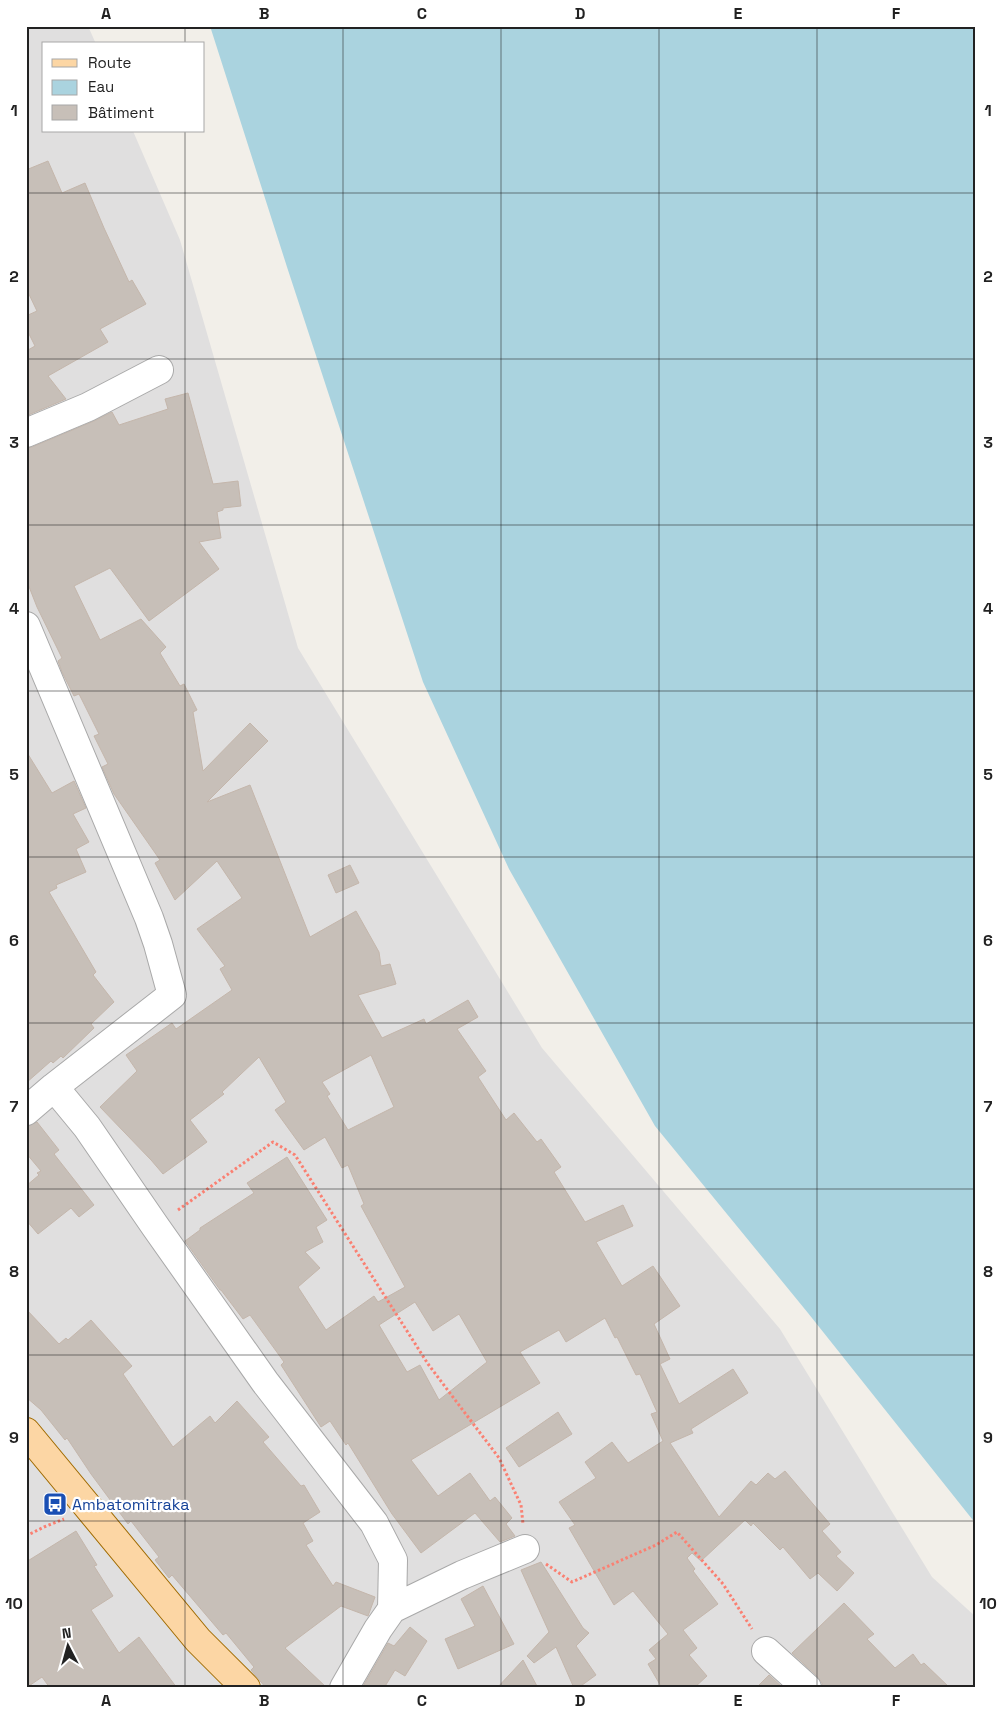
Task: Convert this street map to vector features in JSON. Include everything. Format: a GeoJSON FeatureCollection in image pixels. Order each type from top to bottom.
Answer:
{"type":"FeatureCollection","features":[{"type":"Feature","properties":{"kind":"main road"},"geometry":{"type":"LineString","coordinates":[[26,1432],[198,1640],[246,1688]]}},
{"type":"Feature","properties":{"kind":"street"},"geometry":{"type":"LineString","coordinates":[[26,433],[88,407],[160,370]]}},
{"type":"Feature","properties":{"kind":"street"},"geometry":{"type":"LineString","coordinates":[[26,626],[149,918],[172,995],[26,1111]]}},
{"type":"Feature","properties":{"kind":"street"},"geometry":{"type":"LineString","coordinates":[[54,1087],[87,1127],[265,1382],[374,1523],[393,1560],[392,1609],[344,1688]]}},
{"type":"Feature","properties":{"kind":"street"},"geometry":{"type":"LineString","coordinates":[[392,1609],[525,1549]]}},
{"type":"Feature","properties":{"kind":"street"},"geometry":{"type":"LineString","coordinates":[[766,1651],[807,1688]]}},
{"type":"Feature","properties":{"kind":"path"},"geometry":{"type":"LineString","coordinates":[[155,1226],[274,1142],[296,1155],[428,1364],[499,1458],[521,1505],[525,1549],[572,1582],[656,1545],[678,1532],[723,1584],[766,1651]]}},
{"type":"Feature","properties":{"kind":"path"},"geometry":{"type":"LineString","coordinates":[[26,1536],[44,1527],[90,1510]]}},
{"type":"Feature","properties":{"kind":"shaded area"},"geometry":{"type":"Polygon","coordinates":[[[26,26],[88,26],[95,42],[42,42],[42,132],[133,132],[180,240],[298,648],[542,1048],[780,1329],[932,1577],[976,1617],[976,1688],[26,1688],[26,26]]]}},
{"type":"Feature","properties":{"kind":"water"},"geometry":{"type":"Polygon","coordinates":[[[210,26],[976,26],[976,1524],[808,1313],[655,1126],[509,869],[423,682],[210,26]]]}},
{"type":"Feature","properties":{"kind":"building"},"geometry":{"type":"Polygon","coordinates":[[[48,161],[62,193],[85,183],[129,282],[132,280],[146,304],[100,329],[108,342],[48,376],[66,399],[26,416],[26,347],[28,350],[35,346],[26,328],[26,316],[37,311],[26,288],[26,170],[48,161]]]}},
{"type":"Feature","properties":{"kind":"building"},"geometry":{"type":"Polygon","coordinates":[[[188,393],[213,484],[238,481],[241,506],[223,508],[223,510],[217,512],[221,538],[199,542],[219,569],[149,621],[110,568],[74,586],[100,640],[141,619],[166,647],[160,653],[180,686],[184,684],[197,710],[193,712],[203,771],[250,723],[268,741],[207,802],[250,785],[310,937],[356,911],[379,952],[381,966],[390,964],[396,984],[358,995],[382,1038],[424,1019],[426,1024],[468,1000],[478,1017],[457,1029],[486,1071],[478,1077],[506,1120],[514,1113],[537,1142],[541,1139],[561,1167],[554,1172],[585,1222],[623,1205],[633,1226],[596,1242],[622,1286],[653,1266],[680,1306],[654,1324],[670,1359],[660,1364],[679,1404],[733,1369],[748,1393],[691,1429],[693,1433],[670,1443],[719,1517],[751,1481],[756,1485],[768,1473],[775,1479],[785,1471],[830,1524],[822,1531],[841,1552],[836,1556],[854,1573],[837,1591],[818,1573],[810,1579],[783,1547],[780,1550],[753,1523],[751,1526],[745,1520],[701,1561],[692,1553],[687,1558],[695,1569],[693,1571],[718,1604],[683,1630],[697,1648],[689,1655],[707,1676],[694,1688],[662,1688],[648,1664],[656,1659],[649,1650],[668,1634],[633,1591],[614,1605],[569,1528],[575,1525],[559,1502],[596,1478],[585,1462],[612,1442],[628,1463],[663,1441],[651,1414],[657,1412],[640,1374],[636,1375],[605,1318],[566,1342],[559,1330],[520,1352],[540,1383],[411,1460],[438,1496],[470,1473],[490,1501],[495,1497],[512,1518],[506,1524],[515,1536],[500,1542],[475,1513],[421,1553],[392,1514],[348,1443],[346,1445],[330,1421],[321,1427],[281,1365],[284,1362],[250,1315],[243,1319],[185,1241],[200,1230],[200,1228],[254,1193],[247,1183],[287,1157],[327,1220],[316,1227],[323,1242],[305,1252],[320,1268],[298,1287],[326,1330],[374,1296],[378,1302],[405,1287],[361,1206],[364,1204],[348,1165],[342,1168],[325,1137],[304,1150],[275,1110],[286,1102],[259,1057],[222,1092],[224,1094],[190,1120],[207,1142],[163,1174],[100,1107],[137,1071],[126,1055],[172,1023],[176,1029],[232,990],[220,969],[225,966],[197,929],[242,898],[217,861],[175,900],[155,863],[160,860],[114,794],[102,767],[108,764],[94,736],[99,734],[79,694],[74,696],[62,672],[58,661],[62,658],[37,607],[26,579],[26,448],[112,412],[119,425],[168,409],[165,399],[188,393]],[[371,1055],[322,1082],[330,1094],[327,1096],[348,1130],[394,1107],[371,1055]],[[415,1302],[379,1325],[407,1372],[420,1365],[439,1400],[487,1362],[459,1314],[433,1331],[415,1302]]]}},
{"type":"Feature","properties":{"kind":"building"},"geometry":{"type":"Polygon","coordinates":[[[26,751],[52,793],[74,781],[86,808],[73,814],[89,842],[76,849],[86,872],[56,885],[57,888],[49,892],[96,972],[93,975],[114,1002],[91,1024],[94,1028],[63,1058],[61,1056],[53,1063],[51,1061],[26,1083],[26,751]]]}},
{"type":"Feature","properties":{"kind":"building"},"geometry":{"type":"Polygon","coordinates":[[[350,865],[359,883],[336,893],[328,875],[350,865]]]}},
{"type":"Feature","properties":{"kind":"building"},"geometry":{"type":"Polygon","coordinates":[[[37,1122],[59,1150],[54,1154],[94,1205],[79,1217],[71,1208],[38,1234],[26,1220],[26,1186],[41,1171],[26,1153],[26,1126],[37,1122]]]}},
{"type":"Feature","properties":{"kind":"building"},"geometry":{"type":"Polygon","coordinates":[[[26,1309],[59,1344],[66,1338],[68,1340],[91,1320],[132,1366],[123,1374],[173,1447],[210,1416],[215,1423],[237,1401],[269,1437],[263,1442],[301,1486],[304,1485],[320,1512],[303,1523],[313,1541],[306,1545],[333,1586],[336,1582],[375,1597],[368,1616],[341,1606],[285,1648],[327,1688],[266,1688],[251,1670],[254,1667],[226,1633],[223,1635],[172,1575],[169,1578],[155,1560],[159,1557],[131,1521],[128,1524],[67,1438],[65,1440],[41,1410],[26,1397],[26,1309]]]}},
{"type":"Feature","properties":{"kind":"building"},"geometry":{"type":"Polygon","coordinates":[[[558,1412],[572,1434],[519,1467],[506,1448],[558,1412]]]}},
{"type":"Feature","properties":{"kind":"building"},"geometry":{"type":"Polygon","coordinates":[[[76,1531],[97,1565],[94,1566],[113,1596],[91,1610],[119,1653],[139,1637],[177,1688],[50,1688],[42,1677],[26,1688],[26,1562],[76,1531]]]}},
{"type":"Feature","properties":{"kind":"building"},"geometry":{"type":"Polygon","coordinates":[[[541,1562],[583,1628],[589,1633],[576,1646],[596,1675],[578,1688],[574,1688],[556,1647],[534,1663],[527,1656],[549,1632],[521,1570],[541,1562]]]}},
{"type":"Feature","properties":{"kind":"building"},"geometry":{"type":"Polygon","coordinates":[[[483,1586],[514,1644],[458,1669],[445,1639],[475,1626],[461,1599],[483,1586]]]}},
{"type":"Feature","properties":{"kind":"building"},"geometry":{"type":"Polygon","coordinates":[[[844,1603],[874,1634],[867,1639],[895,1668],[913,1654],[921,1665],[924,1663],[950,1688],[822,1688],[822,1683],[817,1676],[792,1653],[844,1603]]]}},
{"type":"Feature","properties":{"kind":"building"},"geometry":{"type":"Polygon","coordinates":[[[410,1627],[427,1641],[405,1676],[395,1670],[384,1688],[362,1688],[388,1643],[394,1646],[410,1627]]]}},
{"type":"Feature","properties":{"kind":"building"},"geometry":{"type":"Polygon","coordinates":[[[523,1660],[538,1688],[497,1688],[523,1660]]]}},
{"type":"Feature","properties":{"kind":"building"},"geometry":{"type":"Polygon","coordinates":[[[769,1675],[783,1688],[756,1688],[769,1675]]]}},
{"type":"Feature","properties":{"kind":"place","name":"Ambatomitraka"},"geometry":{"type":"Point","coordinates":[55,1504]}}]}
